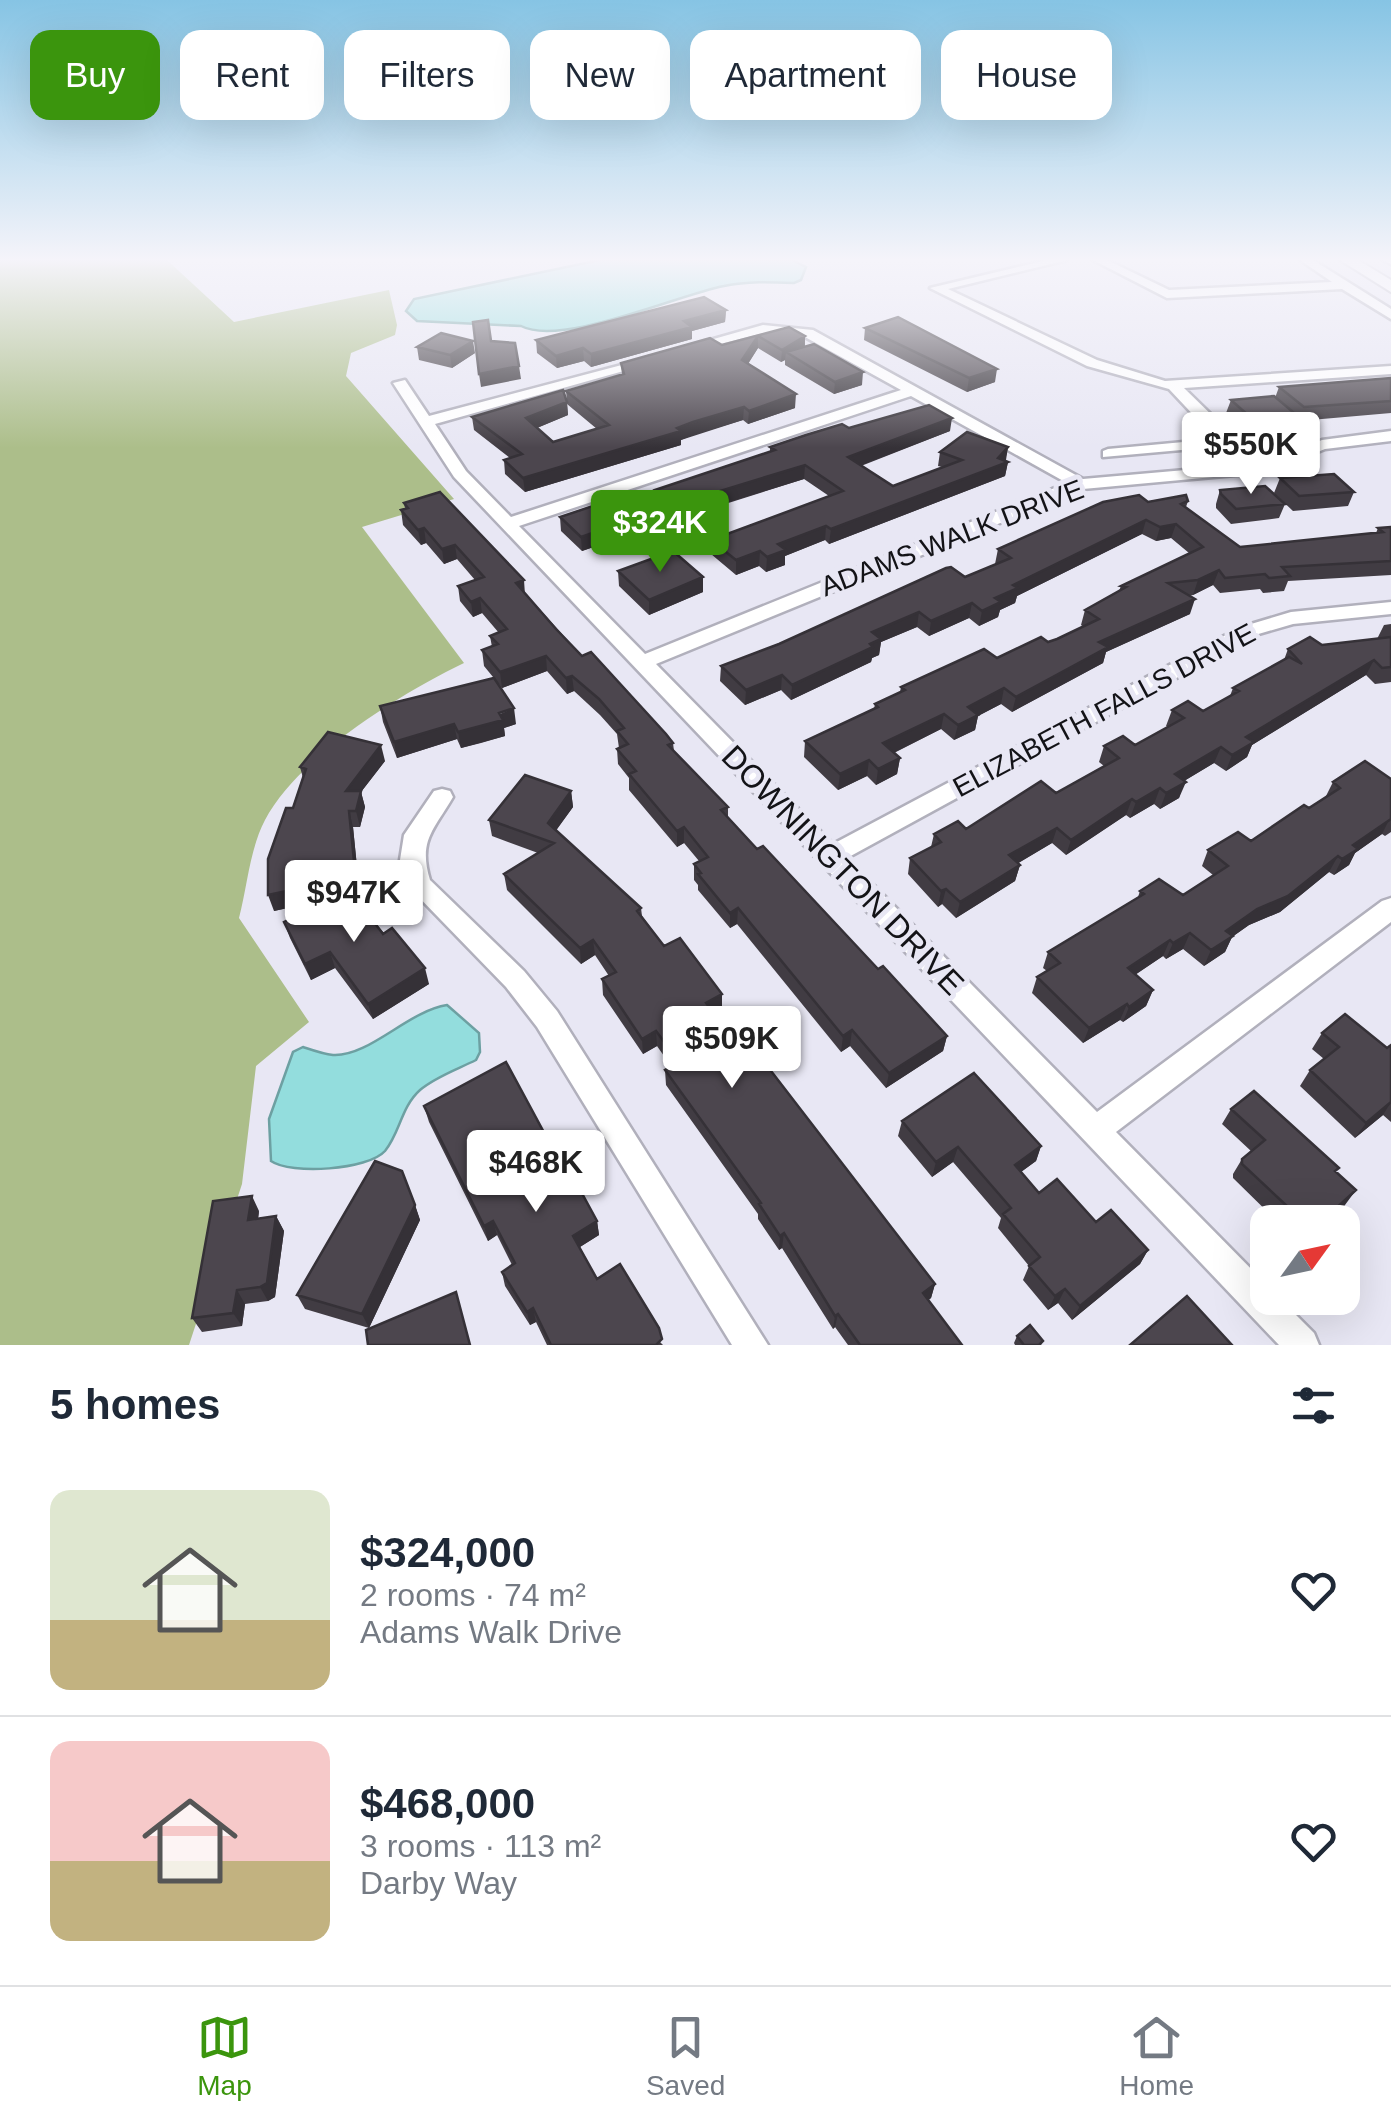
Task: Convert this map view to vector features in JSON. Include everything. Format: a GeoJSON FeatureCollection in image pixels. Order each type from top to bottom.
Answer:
{"type":"FeatureCollection","features":[{"type":"Feature","properties":{"kind":"street"},"geometry":{"type":"LineString","coordinates":[[1009,323],[1092,362],[1142,381],[1174,386],[1391,370]]}},
{"type":"Feature","properties":{"kind":"street"},"geometry":{"type":"LineString","coordinates":[[675,352],[751,331],[780,329],[818,337],[1080,484]]}},
{"type":"Feature","properties":{"kind":"street"},"geometry":{"type":"LineString","coordinates":[[426,422],[656,358]]}},
{"type":"Feature","properties":{"kind":"street","name":"DOWNINGTON DRIVE"},"geometry":{"type":"LineString","coordinates":[[400,383],[460,474],[1302,1345]]}},
{"type":"Feature","properties":{"kind":"street"},"geometry":{"type":"LineString","coordinates":[[1108,454],[1221,443],[1221,432],[1174,386]]}},
{"type":"Feature","properties":{"kind":"street"},"geometry":{"type":"LineString","coordinates":[[508,524],[913,391]]}},
{"type":"Feature","properties":{"kind":"street","name":"ADAMS WALK DRIVE"},"geometry":{"type":"LineString","coordinates":[[642,663],[1080,484],[1268,468],[1322,445],[1391,436]]}},
{"type":"Feature","properties":{"kind":"street","name":"ELIZABETH FALLS DRIVE"},"geometry":{"type":"LineString","coordinates":[[830,856],[1248,631],[1290,618],[1391,608]]}},
{"type":"Feature","properties":{"kind":"street"},"geometry":{"type":"LineString","coordinates":[[442,796],[416,835],[412,860],[420,885],[493,955],[547,1019],[751,1345]]}},
{"type":"Feature","properties":{"kind":"street"},"geometry":{"type":"LineString","coordinates":[[1096,1131],[1391,908]]}},
{"type":"Feature","properties":{"kind":"shaded area"},"geometry":{"type":"Polygon","coordinates":[[[0,323],[396,323],[395,335],[351,353],[346,376],[454,499],[362,527],[464,663],[382,709],[326,750],[301,773],[265,820],[239,918],[309,1022],[256,1066],[242,1184],[189,1345],[0,1345],[0,323]]]}},
{"type":"Feature","properties":{"kind":"shaded area"},"geometry":{"type":"Polygon","coordinates":[[[454,323],[599,323],[540,331],[521,326],[454,323]]]}},
{"type":"Feature","properties":{"kind":"shaded area"},"geometry":{"type":"Polygon","coordinates":[[[447,1005],[479,1033],[480,1052],[476,1060],[420,1090],[385,1151],[363,1163],[329,1168],[295,1168],[271,1161],[269,1119],[293,1052],[303,1047],[347,1054],[432,1009],[447,1005]]]}},
{"type":"Feature","properties":{"kind":"building"},"geometry":{"type":"Polygon","coordinates":[[[473,323],[488,323],[491,341],[515,343],[519,366],[479,374],[473,323]]]}},
{"type":"Feature","properties":{"kind":"building"},"geometry":{"type":"Polygon","coordinates":[[[603,323],[686,323],[692,327],[591,354],[583,348],[556,356],[536,340],[603,323]]]}},
{"type":"Feature","properties":{"kind":"building"},"geometry":{"type":"Polygon","coordinates":[[[881,323],[909,323],[997,369],[969,378],[865,328],[881,323]]]}},
{"type":"Feature","properties":{"kind":"building"},"geometry":{"type":"Polygon","coordinates":[[[789,327],[805,336],[782,350],[758,336],[742,360],[796,394],[749,411],[744,407],[693,422],[677,428],[681,431],[523,478],[504,460],[522,454],[472,417],[563,390],[567,402],[526,418],[553,442],[609,425],[566,391],[624,374],[621,363],[710,338],[722,345],[789,327]]]}},
{"type":"Feature","properties":{"kind":"building"},"geometry":{"type":"Polygon","coordinates":[[[441,333],[473,341],[450,355],[417,347],[441,333]]]}},
{"type":"Feature","properties":{"kind":"building"},"geometry":{"type":"Polygon","coordinates":[[[814,344],[863,372],[835,382],[786,352],[814,344]]]}},
{"type":"Feature","properties":{"kind":"building"},"geometry":{"type":"Polygon","coordinates":[[[1391,378],[1391,401],[1304,407],[1279,387],[1391,378]]]}},
{"type":"Feature","properties":{"kind":"building"},"geometry":{"type":"Polygon","coordinates":[[[1274,396],[1293,412],[1249,416],[1231,400],[1274,396]]]}},
{"type":"Feature","properties":{"kind":"building"},"geometry":{"type":"Polygon","coordinates":[[[929,405],[952,418],[848,457],[893,486],[962,460],[940,452],[967,432],[1008,447],[998,458],[1008,462],[831,529],[826,526],[778,544],[786,550],[767,557],[760,551],[736,560],[711,540],[843,491],[805,465],[694,499],[700,504],[693,506],[718,526],[679,540],[634,502],[659,493],[655,490],[775,450],[770,447],[806,435],[842,424],[849,428],[929,405]]]}},
{"type":"Feature","properties":{"kind":"building"},"geometry":{"type":"Polygon","coordinates":[[[1334,474],[1354,492],[1299,496],[1280,478],[1334,474]]]}},
{"type":"Feature","properties":{"kind":"building"},"geometry":{"type":"Polygon","coordinates":[[[1265,486],[1285,504],[1236,509],[1220,490],[1265,486]]]}},
{"type":"Feature","properties":{"kind":"building"},"geometry":{"type":"Polygon","coordinates":[[[440,492],[524,580],[516,583],[556,629],[582,656],[591,652],[666,734],[673,743],[668,745],[728,807],[721,810],[757,849],[763,846],[947,1036],[889,1073],[852,1030],[843,1036],[738,908],[730,913],[698,874],[701,873],[694,864],[708,857],[684,827],[677,831],[629,774],[636,771],[617,749],[628,744],[617,731],[624,728],[599,699],[572,676],[566,678],[546,656],[500,672],[482,650],[498,644],[490,636],[507,629],[480,598],[471,602],[458,586],[484,577],[455,545],[442,549],[401,510],[408,508],[404,503],[440,492]]]}},
{"type":"Feature","properties":{"kind":"building"},"geometry":{"type":"Polygon","coordinates":[[[1139,495],[1148,502],[1186,495],[1188,501],[1181,504],[1240,547],[1383,532],[1378,528],[1391,527],[1391,561],[1282,567],[1290,576],[1269,578],[1265,574],[1225,578],[1219,570],[1198,580],[1168,583],[1195,599],[1099,642],[1108,647],[1016,697],[1004,688],[968,707],[978,715],[958,725],[944,714],[883,743],[900,758],[878,769],[869,760],[840,774],[805,741],[878,707],[875,704],[905,690],[901,687],[984,649],[997,658],[1041,637],[1048,642],[1099,619],[1085,610],[1126,587],[1121,586],[1203,547],[1176,524],[1160,527],[1146,520],[1013,585],[1018,588],[995,598],[1001,602],[982,611],[972,603],[931,621],[919,612],[872,632],[881,639],[870,644],[873,647],[792,685],[782,675],[746,690],[721,666],[946,568],[951,567],[965,577],[1011,558],[998,549],[1103,502],[1139,495]]]}},
{"type":"Feature","properties":{"kind":"building"},"geometry":{"type":"Polygon","coordinates":[[[614,499],[636,518],[581,537],[560,517],[614,499]]]}},
{"type":"Feature","properties":{"kind":"building"},"geometry":{"type":"Polygon","coordinates":[[[673,551],[703,577],[649,600],[618,571],[673,551]]]}},
{"type":"Feature","properties":{"kind":"building"},"geometry":{"type":"Polygon","coordinates":[[[1310,637],[1322,645],[1391,637],[1391,667],[1382,668],[1374,660],[1246,737],[1254,742],[1232,755],[1221,747],[1175,774],[1186,782],[1166,793],[1160,788],[1136,802],[1132,799],[1071,840],[1057,828],[1009,855],[1020,865],[960,902],[946,889],[941,891],[910,858],[941,842],[934,834],[958,821],[966,829],[1041,781],[1056,793],[1119,758],[1104,746],[1123,736],[1135,745],[1184,718],[1172,710],[1188,701],[1203,711],[1239,691],[1233,688],[1289,657],[1302,664],[1288,649],[1310,637]]]}},
{"type":"Feature","properties":{"kind":"building"},"geometry":{"type":"Polygon","coordinates":[[[494,678],[514,708],[499,713],[503,720],[458,732],[454,724],[394,742],[380,706],[494,678]]]}},
{"type":"Feature","properties":{"kind":"building"},"geometry":{"type":"Polygon","coordinates":[[[328,732],[381,745],[346,791],[361,791],[356,811],[349,811],[354,861],[333,865],[343,879],[268,895],[268,859],[286,808],[293,808],[306,769],[300,767],[328,732]]]}},
{"type":"Feature","properties":{"kind":"building"},"geometry":{"type":"Polygon","coordinates":[[[1365,761],[1391,779],[1391,819],[1353,845],[1358,849],[1342,859],[1338,856],[1288,896],[1257,909],[1226,931],[1233,936],[1211,950],[1190,933],[1173,943],[1170,940],[1128,968],[1153,990],[1129,1007],[1127,1004],[1089,1028],[1037,977],[1060,963],[1048,952],[1144,894],[1140,891],[1159,879],[1183,895],[1228,866],[1208,850],[1238,832],[1251,841],[1304,805],[1309,808],[1340,788],[1333,782],[1365,761]]]}},
{"type":"Feature","properties":{"kind":"building"},"geometry":{"type":"Polygon","coordinates":[[[525,775],[571,791],[548,823],[641,908],[637,911],[664,946],[680,938],[722,994],[706,1003],[729,1033],[738,1028],[935,1284],[923,1293],[962,1345],[860,1345],[838,1314],[835,1316],[784,1233],[780,1236],[761,1203],[665,1070],[679,1062],[656,1031],[642,1039],[602,979],[616,972],[593,940],[580,948],[504,874],[554,843],[489,820],[525,775]]]}},
{"type":"Feature","properties":{"kind":"building"},"geometry":{"type":"Polygon","coordinates":[[[349,889],[383,934],[392,928],[425,968],[368,1004],[330,952],[305,964],[284,922],[349,889]]]}},
{"type":"Feature","properties":{"kind":"building"},"geometry":{"type":"Polygon","coordinates":[[[1345,1014],[1387,1048],[1391,1045],[1391,1102],[1366,1123],[1310,1070],[1339,1047],[1322,1033],[1345,1014]]]}},
{"type":"Feature","properties":{"kind":"building"},"geometry":{"type":"Polygon","coordinates":[[[506,1062],[575,1190],[579,1188],[597,1221],[573,1236],[597,1279],[620,1264],[659,1328],[662,1339],[656,1345],[551,1345],[533,1308],[527,1312],[502,1272],[515,1263],[493,1221],[484,1226],[424,1106],[506,1062]]]}},
{"type":"Feature","properties":{"kind":"building"},"geometry":{"type":"Polygon","coordinates":[[[974,1073],[1041,1146],[1015,1165],[1039,1193],[1057,1179],[1096,1222],[1111,1210],[1148,1250],[1080,1306],[1065,1289],[1055,1296],[1029,1266],[1040,1257],[1003,1214],[1011,1208],[958,1147],[936,1162],[902,1121],[974,1073]]]}},
{"type":"Feature","properties":{"kind":"building"},"geometry":{"type":"Polygon","coordinates":[[[1254,1091],[1339,1168],[1335,1171],[1356,1190],[1340,1205],[1286,1205],[1242,1164],[1242,1159],[1265,1140],[1231,1109],[1254,1091]]]}},
{"type":"Feature","properties":{"kind":"building"},"geometry":{"type":"Polygon","coordinates":[[[375,1161],[402,1171],[415,1205],[362,1314],[297,1295],[375,1161]]]}},
{"type":"Feature","properties":{"kind":"building"},"geometry":{"type":"Polygon","coordinates":[[[252,1196],[248,1220],[276,1216],[267,1283],[237,1290],[233,1313],[192,1318],[213,1201],[252,1196]]]}},
{"type":"Feature","properties":{"kind":"building"},"geometry":{"type":"Polygon","coordinates":[[[456,1292],[470,1345],[368,1345],[366,1330],[456,1292]]]}},
{"type":"Feature","properties":{"kind":"building"},"geometry":{"type":"Polygon","coordinates":[[[1187,1296],[1232,1345],[1130,1345],[1187,1296]]]}},
{"type":"Feature","properties":{"kind":"building"},"geometry":{"type":"Polygon","coordinates":[[[1030,1325],[1043,1341],[1039,1345],[1024,1345],[1017,1336],[1030,1325]]]}}]}
